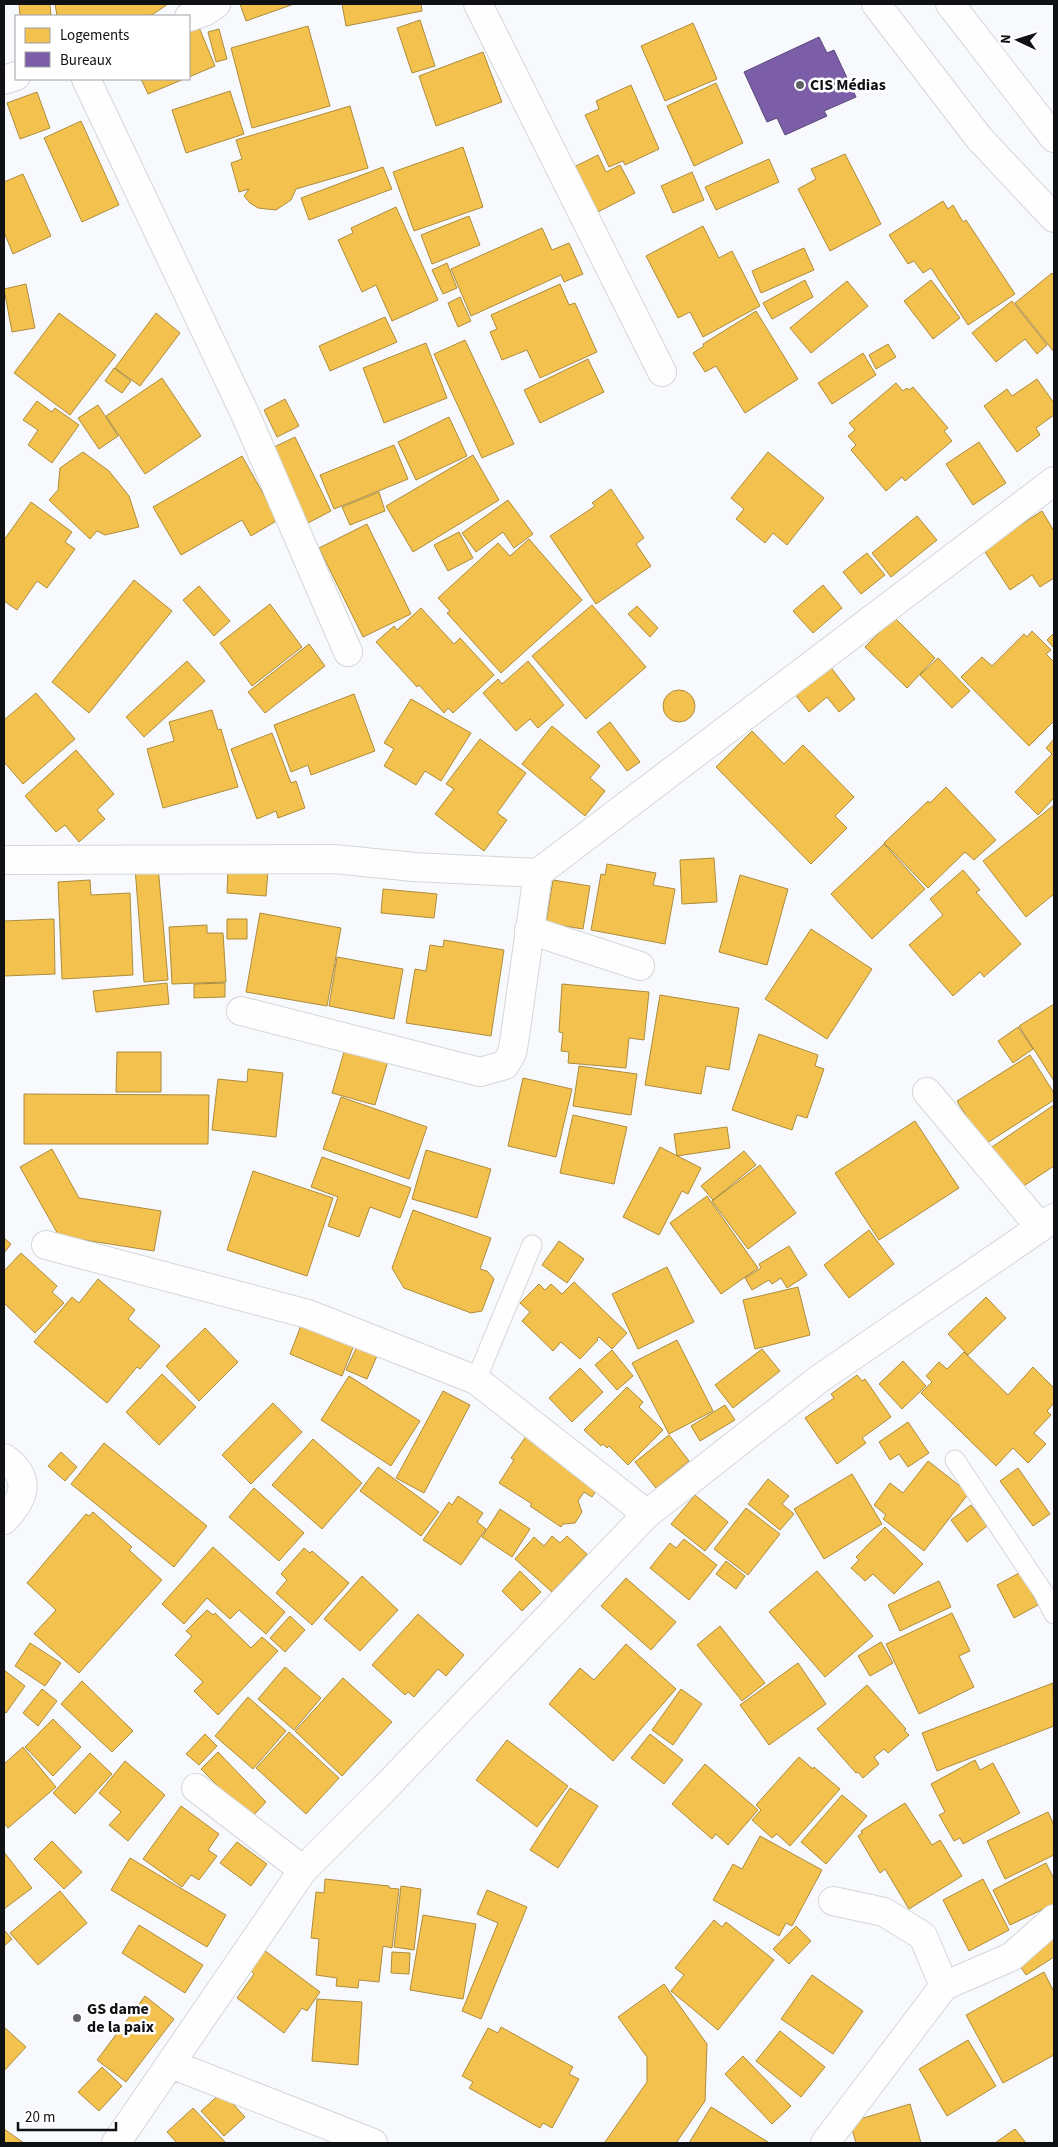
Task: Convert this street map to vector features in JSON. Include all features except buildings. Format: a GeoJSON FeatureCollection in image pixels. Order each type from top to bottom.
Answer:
{"type":"FeatureCollection","features":[{"type":"Feature","properties":{"kind":"street"},"geometry":{"type":"LineString","coordinates":[[190,17],[204,12],[216,4]]}},
{"type":"Feature","properties":{"kind":"street"},"geometry":{"type":"LineString","coordinates":[[478,4],[662,372]]}},
{"type":"Feature","properties":{"kind":"street"},"geometry":{"type":"LineString","coordinates":[[876,4],[978,138],[1054,218]]}},
{"type":"Feature","properties":{"kind":"street"},"geometry":{"type":"LineString","coordinates":[[950,4],[1054,138]]}},
{"type":"Feature","properties":{"kind":"street"},"geometry":{"type":"LineString","coordinates":[[86,80],[246,416],[348,652]]}},
{"type":"Feature","properties":{"kind":"street"},"geometry":{"type":"LineString","coordinates":[[4,860],[334,858],[414,867],[538,873],[1054,481]]}},
{"type":"Feature","properties":{"kind":"street"},"geometry":{"type":"LineString","coordinates":[[240,1010],[480,1072],[493,1070],[505,1065],[512,1053],[538,873]]}},
{"type":"Feature","properties":{"kind":"street"},"geometry":{"type":"LineString","coordinates":[[529,930],[640,966]]}},
{"type":"Feature","properties":{"kind":"street"},"geometry":{"type":"LineString","coordinates":[[116,2143],[303,1870],[647,1514],[819,1379],[1047,1223],[927,1092]]}},
{"type":"Feature","properties":{"kind":"street"},"geometry":{"type":"LineString","coordinates":[[46,1245],[308,1314],[476,1380],[647,1514]]}},
{"type":"Feature","properties":{"kind":"street"},"geometry":{"type":"LineString","coordinates":[[4,1458],[11,1463],[20,1475],[23,1488],[20,1501],[4,1520]]}},
{"type":"Feature","properties":{"kind":"street"},"geometry":{"type":"LineString","coordinates":[[196,1788],[303,1870]]}},
{"type":"Feature","properties":{"kind":"street"},"geometry":{"type":"LineString","coordinates":[[832,1900],[884,1912],[923,1936],[944,1986]]}},
{"type":"Feature","properties":{"kind":"street"},"geometry":{"type":"LineString","coordinates":[[825,2143],[944,1986],[1011,1956],[1054,1919]]}},
{"type":"Feature","properties":{"kind":"street"},"geometry":{"type":"LineString","coordinates":[[171,2064],[373,2143]]}},
{"type":"Feature","properties":{"kind":"lane"},"geometry":{"type":"LineString","coordinates":[[476,1380],[532,1245]]}},
{"type":"Feature","properties":{"kind":"lane"},"geometry":{"type":"LineString","coordinates":[[955,1460],[1043,1592],[1054,1614]]}},
{"type":"Feature","properties":{"kind":"place","name":"CIS Médias"},"geometry":{"type":"Point","coordinates":[800,85]}},
{"type":"Feature","properties":{"kind":"place","name":"GS dame de la paix"},"geometry":{"type":"Point","coordinates":[77,2018]}}]}
